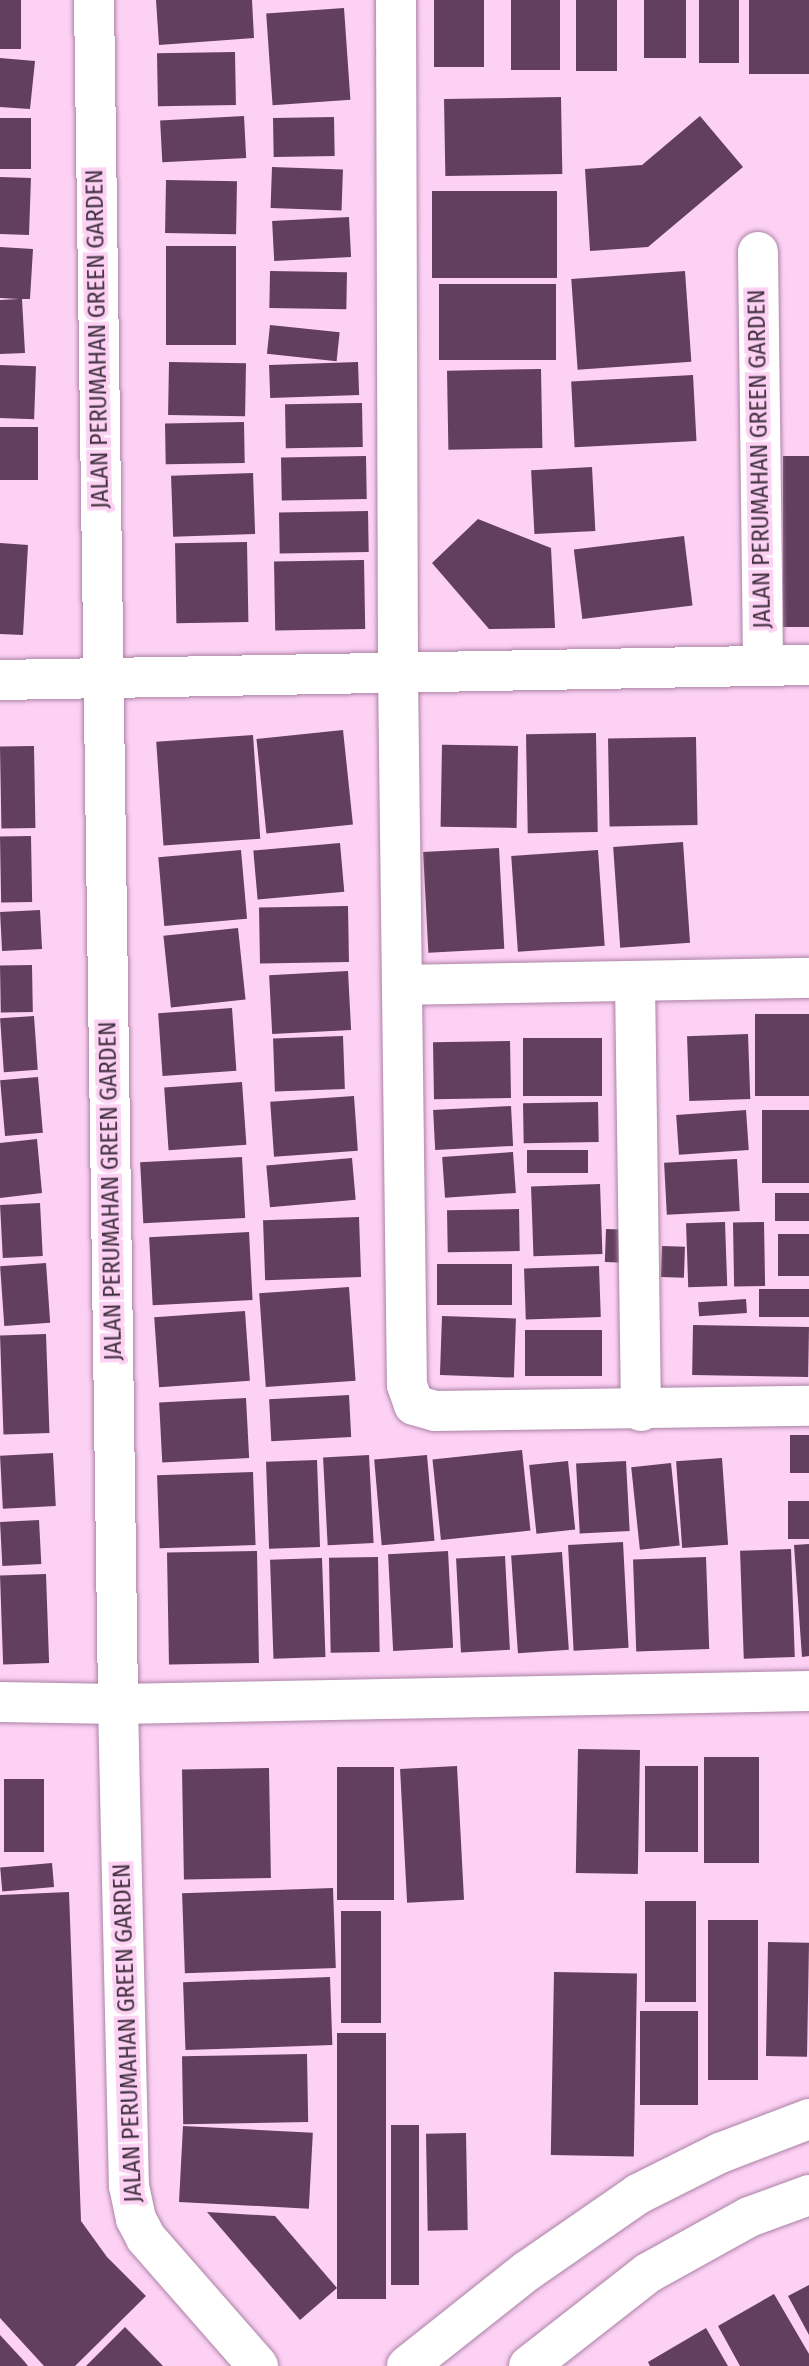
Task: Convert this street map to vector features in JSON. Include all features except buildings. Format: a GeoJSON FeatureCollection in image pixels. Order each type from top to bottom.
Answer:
{"type":"FeatureCollection","features":[{"type":"Feature","properties":{"kind":"street","name":"JALAN PERUMAHAN GREEN GARDEN"},"geometry":{"type":"LineString","coordinates":[[94,0],[118,1704],[131,2202],[146,2238],[258,2366]]}},
{"type":"Feature","properties":{"kind":"street"},"geometry":{"type":"LineString","coordinates":[[396,0],[398,673],[407,1385],[414,1405],[435,1411],[641,1411],[809,1406]]}},
{"type":"Feature","properties":{"kind":"street","name":"JALAN PERUMAHAN GREEN GARDEN"},"geometry":{"type":"LineString","coordinates":[[758,252],[763,666]]}},
{"type":"Feature","properties":{"kind":"street"},"geometry":{"type":"LineString","coordinates":[[0,680],[809,665]]}},
{"type":"Feature","properties":{"kind":"street"},"geometry":{"type":"LineString","coordinates":[[402,985],[809,978]]}},
{"type":"Feature","properties":{"kind":"street"},"geometry":{"type":"LineString","coordinates":[[635,982],[641,1411]]}},
{"type":"Feature","properties":{"kind":"street"},"geometry":{"type":"LineString","coordinates":[[0,1702],[118,1704],[809,1691]]}},
{"type":"Feature","properties":{"kind":"street"},"geometry":{"type":"LineString","coordinates":[[407,2366],[527,2271],[638,2194],[720,2153],[809,2119]]}},
{"type":"Feature","properties":{"kind":"street"},"geometry":{"type":"LineString","coordinates":[[529,2366],[648,2273],[749,2217],[809,2195]]}}]}
